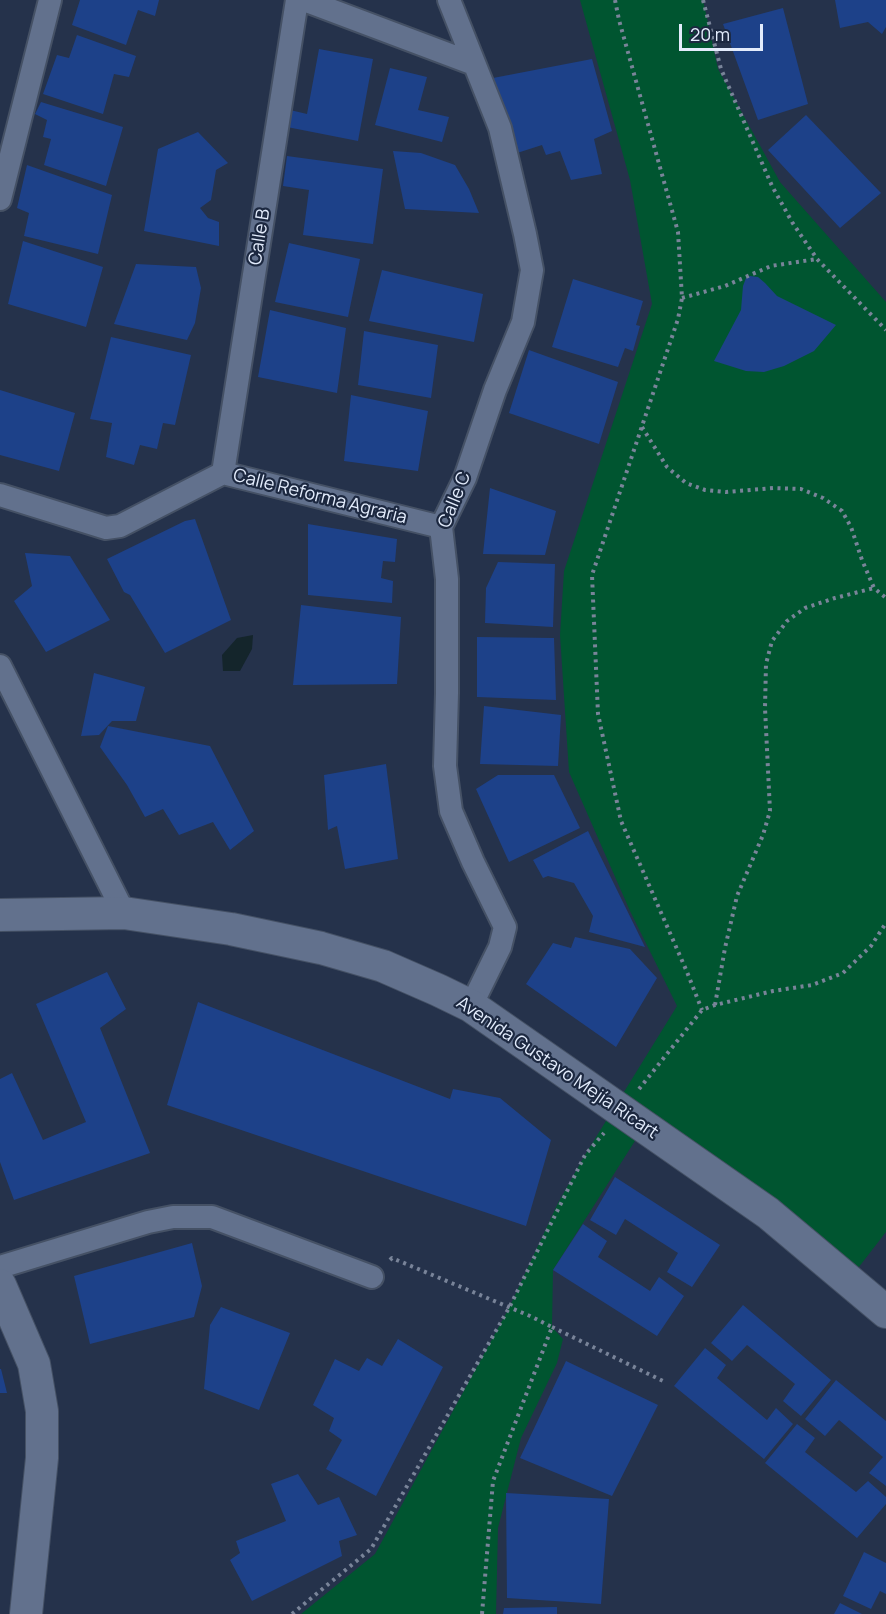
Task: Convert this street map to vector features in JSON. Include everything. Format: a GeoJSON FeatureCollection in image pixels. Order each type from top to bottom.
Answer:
{"type":"FeatureCollection","features":[{"type":"Feature","properties":{"kind":"street"},"geometry":{"type":"LineString","coordinates":[[0,199],[50,0]]}},
{"type":"Feature","properties":{"kind":"street","name":"Calle B"},"geometry":{"type":"LineString","coordinates":[[223,473],[297,0]]}},
{"type":"Feature","properties":{"kind":"street"},"geometry":{"type":"LineString","coordinates":[[304,0],[474,64]]}},
{"type":"Feature","properties":{"kind":"street","name":"Calle C"},"geometry":{"type":"LineString","coordinates":[[449,0],[500,128],[532,270],[523,322],[495,390],[465,478],[441,527],[447,579],[445,766],[451,811],[505,927],[500,947],[471,1006]]}},
{"type":"Feature","properties":{"kind":"street","name":"Calle Reforma Agraria"},"geometry":{"type":"LineString","coordinates":[[0,495],[106,528],[120,526],[223,473],[441,527]]}},
{"type":"Feature","properties":{"kind":"street"},"geometry":{"type":"LineString","coordinates":[[0,666],[124,913]]}},
{"type":"Feature","properties":{"kind":"street","name":"Avenida Gustavo Mejía Ricart"},"geometry":{"type":"LineString","coordinates":[[0,915],[124,913],[231,929],[321,948],[383,966],[438,990],[471,1006],[768,1212],[886,1312]]}},
{"type":"Feature","properties":{"kind":"street"},"geometry":{"type":"LineString","coordinates":[[0,1267],[148,1222],[173,1217],[212,1217],[372,1277]]}},
{"type":"Feature","properties":{"kind":"street"},"geometry":{"type":"LineString","coordinates":[[0,1285],[34,1364],[42,1411],[42,1458],[26,1614]]}},
{"type":"Feature","properties":{"kind":"path"},"geometry":{"type":"LineString","coordinates":[[615,0],[678,232],[682,298],[678,320],[592,575],[598,714],[621,821],[702,1010]]}},
{"type":"Feature","properties":{"kind":"path"},"geometry":{"type":"LineString","coordinates":[[702,0],[721,69],[772,186],[792,222],[817,259],[886,330]]}},
{"type":"Feature","properties":{"kind":"path"},"geometry":{"type":"LineString","coordinates":[[682,298],[725,286],[771,266],[817,259]]}},
{"type":"Feature","properties":{"kind":"path"},"geometry":{"type":"LineString","coordinates":[[642,427],[667,467],[686,483],[705,490],[726,492],[773,488],[801,489],[824,498],[842,511],[851,527],[874,588],[886,598]]}},
{"type":"Feature","properties":{"kind":"path"},"geometry":{"type":"LineString","coordinates":[[716,1005],[725,948],[737,896],[763,836],[770,811],[765,708],[766,664],[772,641],[787,621],[805,608],[874,588]]}},
{"type":"Feature","properties":{"kind":"path"},"geometry":{"type":"LineString","coordinates":[[292,1614],[371,1549],[509,1308],[585,1155],[702,1010],[773,991],[812,985],[843,973],[871,946],[886,923]]}},
{"type":"Feature","properties":{"kind":"path"},"geometry":{"type":"LineString","coordinates":[[372,1277],[393,1258],[552,1327],[663,1381]]}},
{"type":"Feature","properties":{"kind":"path"},"geometry":{"type":"LineString","coordinates":[[482,1614],[493,1481],[552,1327]]}},
{"type":"Feature","properties":{"kind":"green space"},"geometry":{"type":"Polygon","coordinates":[[[580,0],[703,0],[718,69],[780,182],[886,302],[886,1232],[855,1272],[647,1122],[553,1270],[552,1327],[563,1339],[557,1363],[521,1438],[498,1528],[496,1614],[301,1614],[375,1554],[509,1308],[558,1203],[677,1006],[630,911],[569,772],[560,635],[564,571],[652,304],[630,180],[580,0]]]}},
{"type":"Feature","properties":{"kind":"shaded area"},"geometry":{"type":"Polygon","coordinates":[[[253,635],[252,649],[240,671],[223,671],[222,655],[237,638],[253,635]]]}},
{"type":"Feature","properties":{"kind":"building"},"geometry":{"type":"Polygon","coordinates":[[[80,0],[159,0],[155,16],[138,10],[126,45],[72,25],[80,0]]]}},
{"type":"Feature","properties":{"kind":"building"},"geometry":{"type":"Polygon","coordinates":[[[835,0],[886,0],[886,27],[882,34],[868,22],[840,28],[835,0]]]}},
{"type":"Feature","properties":{"kind":"building"},"geometry":{"type":"Polygon","coordinates":[[[783,8],[808,104],[758,120],[723,24],[783,8]]]}},
{"type":"Feature","properties":{"kind":"building"},"geometry":{"type":"Polygon","coordinates":[[[77,35],[136,56],[129,77],[114,74],[103,114],[43,94],[57,55],[69,58],[77,35]]]}},
{"type":"Feature","properties":{"kind":"building"},"geometry":{"type":"Polygon","coordinates":[[[319,49],[373,59],[358,141],[287,127],[290,110],[307,114],[319,49]]]}},
{"type":"Feature","properties":{"kind":"building"},"geometry":{"type":"Polygon","coordinates":[[[592,59],[612,131],[594,139],[602,174],[571,180],[560,151],[546,155],[542,145],[517,153],[493,78],[592,59]]]}},
{"type":"Feature","properties":{"kind":"building"},"geometry":{"type":"Polygon","coordinates":[[[390,68],[427,77],[418,110],[449,117],[442,142],[375,125],[390,68]]]}},
{"type":"Feature","properties":{"kind":"building"},"geometry":{"type":"Polygon","coordinates":[[[41,102],[123,127],[106,186],[44,165],[51,139],[43,137],[47,120],[35,114],[41,102]]]}},
{"type":"Feature","properties":{"kind":"building"},"geometry":{"type":"Polygon","coordinates":[[[806,115],[881,193],[840,228],[768,150],[806,115]]]}},
{"type":"Feature","properties":{"kind":"building"},"geometry":{"type":"Polygon","coordinates":[[[198,132],[228,163],[216,170],[211,200],[200,208],[208,218],[219,222],[219,246],[144,231],[158,149],[198,132]]]}},
{"type":"Feature","properties":{"kind":"building"},"geometry":{"type":"Polygon","coordinates":[[[393,151],[421,153],[455,165],[479,213],[405,209],[393,151]]]}},
{"type":"Feature","properties":{"kind":"building"},"geometry":{"type":"Polygon","coordinates":[[[287,156],[383,169],[373,244],[303,235],[309,190],[283,186],[287,156]]]}},
{"type":"Feature","properties":{"kind":"building"},"geometry":{"type":"Polygon","coordinates":[[[27,165],[112,195],[98,254],[24,236],[29,213],[17,208],[27,165]]]}},
{"type":"Feature","properties":{"kind":"building"},"geometry":{"type":"Polygon","coordinates":[[[23,241],[103,267],[86,327],[8,304],[23,241]]]}},
{"type":"Feature","properties":{"kind":"building"},"geometry":{"type":"Polygon","coordinates":[[[289,243],[360,259],[348,317],[275,302],[289,243]]]}},
{"type":"Feature","properties":{"kind":"building"},"geometry":{"type":"Polygon","coordinates":[[[136,264],[196,267],[201,288],[195,323],[187,340],[114,324],[136,264]]]}},
{"type":"Feature","properties":{"kind":"building"},"geometry":{"type":"Polygon","coordinates":[[[382,270],[483,294],[474,342],[369,321],[382,270]]]}},
{"type":"Feature","properties":{"kind":"building"},"geometry":{"type":"Polygon","coordinates":[[[758,277],[777,296],[836,325],[814,351],[784,366],[764,372],[746,371],[714,361],[741,310],[743,286],[746,278],[758,277]]]}},
{"type":"Feature","properties":{"kind":"building"},"geometry":{"type":"Polygon","coordinates":[[[573,279],[643,301],[636,325],[640,326],[633,351],[625,348],[618,367],[552,347],[573,279]]]}},
{"type":"Feature","properties":{"kind":"building"},"geometry":{"type":"Polygon","coordinates":[[[270,310],[346,328],[337,393],[258,377],[270,310]]]}},
{"type":"Feature","properties":{"kind":"building"},"geometry":{"type":"Polygon","coordinates":[[[364,331],[438,345],[431,398],[358,385],[364,331]]]}},
{"type":"Feature","properties":{"kind":"building"},"geometry":{"type":"Polygon","coordinates":[[[111,337],[191,355],[175,425],[163,423],[157,449],[140,445],[134,465],[106,457],[112,423],[90,419],[111,337]]]}},
{"type":"Feature","properties":{"kind":"building"},"geometry":{"type":"Polygon","coordinates":[[[529,350],[618,382],[599,444],[509,413],[529,350]]]}},
{"type":"Feature","properties":{"kind":"building"},"geometry":{"type":"Polygon","coordinates":[[[0,390],[75,413],[59,471],[0,455],[0,390]]]}},
{"type":"Feature","properties":{"kind":"building"},"geometry":{"type":"Polygon","coordinates":[[[351,395],[428,411],[418,471],[344,461],[351,395]]]}},
{"type":"Feature","properties":{"kind":"building"},"geometry":{"type":"Polygon","coordinates":[[[490,488],[556,511],[545,555],[483,554],[490,488]]]}},
{"type":"Feature","properties":{"kind":"building"},"geometry":{"type":"Polygon","coordinates":[[[195,519],[231,620],[165,653],[130,595],[124,592],[107,559],[185,521],[195,519]]]}},
{"type":"Feature","properties":{"kind":"building"},"geometry":{"type":"Polygon","coordinates":[[[308,524],[397,539],[395,562],[383,561],[381,578],[393,581],[392,603],[308,595],[308,524]]]}},
{"type":"Feature","properties":{"kind":"building"},"geometry":{"type":"Polygon","coordinates":[[[25,553],[70,556],[110,620],[46,652],[14,601],[32,586],[25,553]]]}},
{"type":"Feature","properties":{"kind":"building"},"geometry":{"type":"Polygon","coordinates":[[[498,562],[555,564],[553,627],[485,623],[486,588],[498,562]]]}},
{"type":"Feature","properties":{"kind":"building"},"geometry":{"type":"Polygon","coordinates":[[[301,605],[401,617],[397,684],[293,685],[301,605]]]}},
{"type":"Feature","properties":{"kind":"building"},"geometry":{"type":"Polygon","coordinates":[[[477,637],[554,638],[556,700],[477,697],[477,637]]]}},
{"type":"Feature","properties":{"kind":"building"},"geometry":{"type":"Polygon","coordinates":[[[94,673],[145,687],[136,721],[112,721],[99,735],[81,736],[94,673]]]}},
{"type":"Feature","properties":{"kind":"building"},"geometry":{"type":"Polygon","coordinates":[[[484,706],[561,715],[558,766],[480,764],[484,706]]]}},
{"type":"Feature","properties":{"kind":"building"},"geometry":{"type":"Polygon","coordinates":[[[108,726],[210,746],[254,831],[230,850],[213,822],[179,835],[163,809],[145,817],[127,785],[100,747],[108,726]]]}},
{"type":"Feature","properties":{"kind":"building"},"geometry":{"type":"Polygon","coordinates":[[[386,764],[398,859],[345,869],[337,826],[328,830],[324,775],[386,764]]]}},
{"type":"Feature","properties":{"kind":"building"},"geometry":{"type":"Polygon","coordinates":[[[498,775],[554,775],[580,828],[509,862],[476,789],[498,775]]]}},
{"type":"Feature","properties":{"kind":"building"},"geometry":{"type":"Polygon","coordinates":[[[588,831],[645,947],[589,932],[593,916],[574,883],[548,876],[543,878],[533,860],[588,831]]]}},
{"type":"Feature","properties":{"kind":"building"},"geometry":{"type":"Polygon","coordinates":[[[575,937],[630,949],[657,978],[616,1047],[526,984],[553,943],[571,948],[575,937]]]}},
{"type":"Feature","properties":{"kind":"building"},"geometry":{"type":"Polygon","coordinates":[[[107,972],[126,1009],[100,1028],[150,1153],[14,1200],[0,1162],[0,1079],[12,1073],[43,1140],[86,1122],[36,1004],[107,972]]]}},
{"type":"Feature","properties":{"kind":"building"},"geometry":{"type":"Polygon","coordinates":[[[198,1002],[450,1099],[453,1089],[500,1098],[551,1140],[526,1226],[167,1105],[198,1002]]]}},
{"type":"Feature","properties":{"kind":"building"},"geometry":{"type":"Polygon","coordinates":[[[615,1177],[720,1245],[692,1287],[667,1272],[678,1253],[625,1219],[616,1235],[590,1220],[615,1177]]]}},
{"type":"Feature","properties":{"kind":"building"},"geometry":{"type":"Polygon","coordinates":[[[583,1224],[607,1241],[598,1257],[650,1291],[659,1277],[684,1296],[657,1336],[553,1270],[583,1224]]]}},
{"type":"Feature","properties":{"kind":"building"},"geometry":{"type":"Polygon","coordinates":[[[192,1243],[202,1286],[194,1317],[90,1344],[74,1276],[192,1243]]]}},
{"type":"Feature","properties":{"kind":"building"},"geometry":{"type":"Polygon","coordinates":[[[743,1305],[831,1380],[801,1416],[783,1401],[795,1384],[747,1345],[732,1361],[711,1343],[743,1305]]]}},
{"type":"Feature","properties":{"kind":"building"},"geometry":{"type":"Polygon","coordinates":[[[221,1307],[290,1333],[259,1410],[204,1389],[210,1325],[221,1307]]]}},
{"type":"Feature","properties":{"kind":"building"},"geometry":{"type":"Polygon","coordinates":[[[398,1339],[443,1367],[376,1496],[326,1469],[342,1440],[329,1431],[334,1418],[313,1405],[335,1359],[359,1371],[367,1358],[382,1366],[398,1339]]]}},
{"type":"Feature","properties":{"kind":"building"},"geometry":{"type":"Polygon","coordinates":[[[705,1348],[726,1365],[717,1378],[767,1420],[776,1408],[793,1424],[764,1459],[674,1386],[705,1348]]]}},
{"type":"Feature","properties":{"kind":"building"},"geometry":{"type":"Polygon","coordinates":[[[566,1361],[658,1405],[612,1496],[520,1458],[566,1361]]]}},
{"type":"Feature","properties":{"kind":"building"},"geometry":{"type":"Polygon","coordinates":[[[1,1369],[7,1393],[0,1393],[1,1369]]]}},
{"type":"Feature","properties":{"kind":"building"},"geometry":{"type":"Polygon","coordinates":[[[836,1380],[886,1421],[886,1486],[869,1473],[883,1457],[839,1420],[825,1436],[805,1419],[836,1380]]]}},
{"type":"Feature","properties":{"kind":"building"},"geometry":{"type":"Polygon","coordinates":[[[797,1424],[815,1438],[805,1452],[856,1492],[868,1481],[886,1497],[886,1504],[857,1538],[765,1463],[797,1424]]]}},
{"type":"Feature","properties":{"kind":"building"},"geometry":{"type":"Polygon","coordinates":[[[298,1474],[318,1505],[339,1497],[357,1535],[339,1541],[342,1556],[252,1601],[230,1560],[240,1553],[236,1541],[286,1521],[271,1484],[298,1474]]]}},
{"type":"Feature","properties":{"kind":"building"},"geometry":{"type":"Polygon","coordinates":[[[506,1493],[609,1499],[601,1604],[507,1598],[506,1493]]]}},
{"type":"Feature","properties":{"kind":"building"},"geometry":{"type":"Polygon","coordinates":[[[864,1552],[886,1563],[886,1594],[880,1591],[871,1609],[843,1596],[864,1552]]]}},
{"type":"Feature","properties":{"kind":"building"},"geometry":{"type":"Polygon","coordinates":[[[840,1603],[862,1614],[834,1614],[840,1603]]]}},
{"type":"Feature","properties":{"kind":"building"},"geometry":{"type":"Polygon","coordinates":[[[557,1607],[557,1614],[503,1614],[504,1608],[557,1607]]]}}]}
